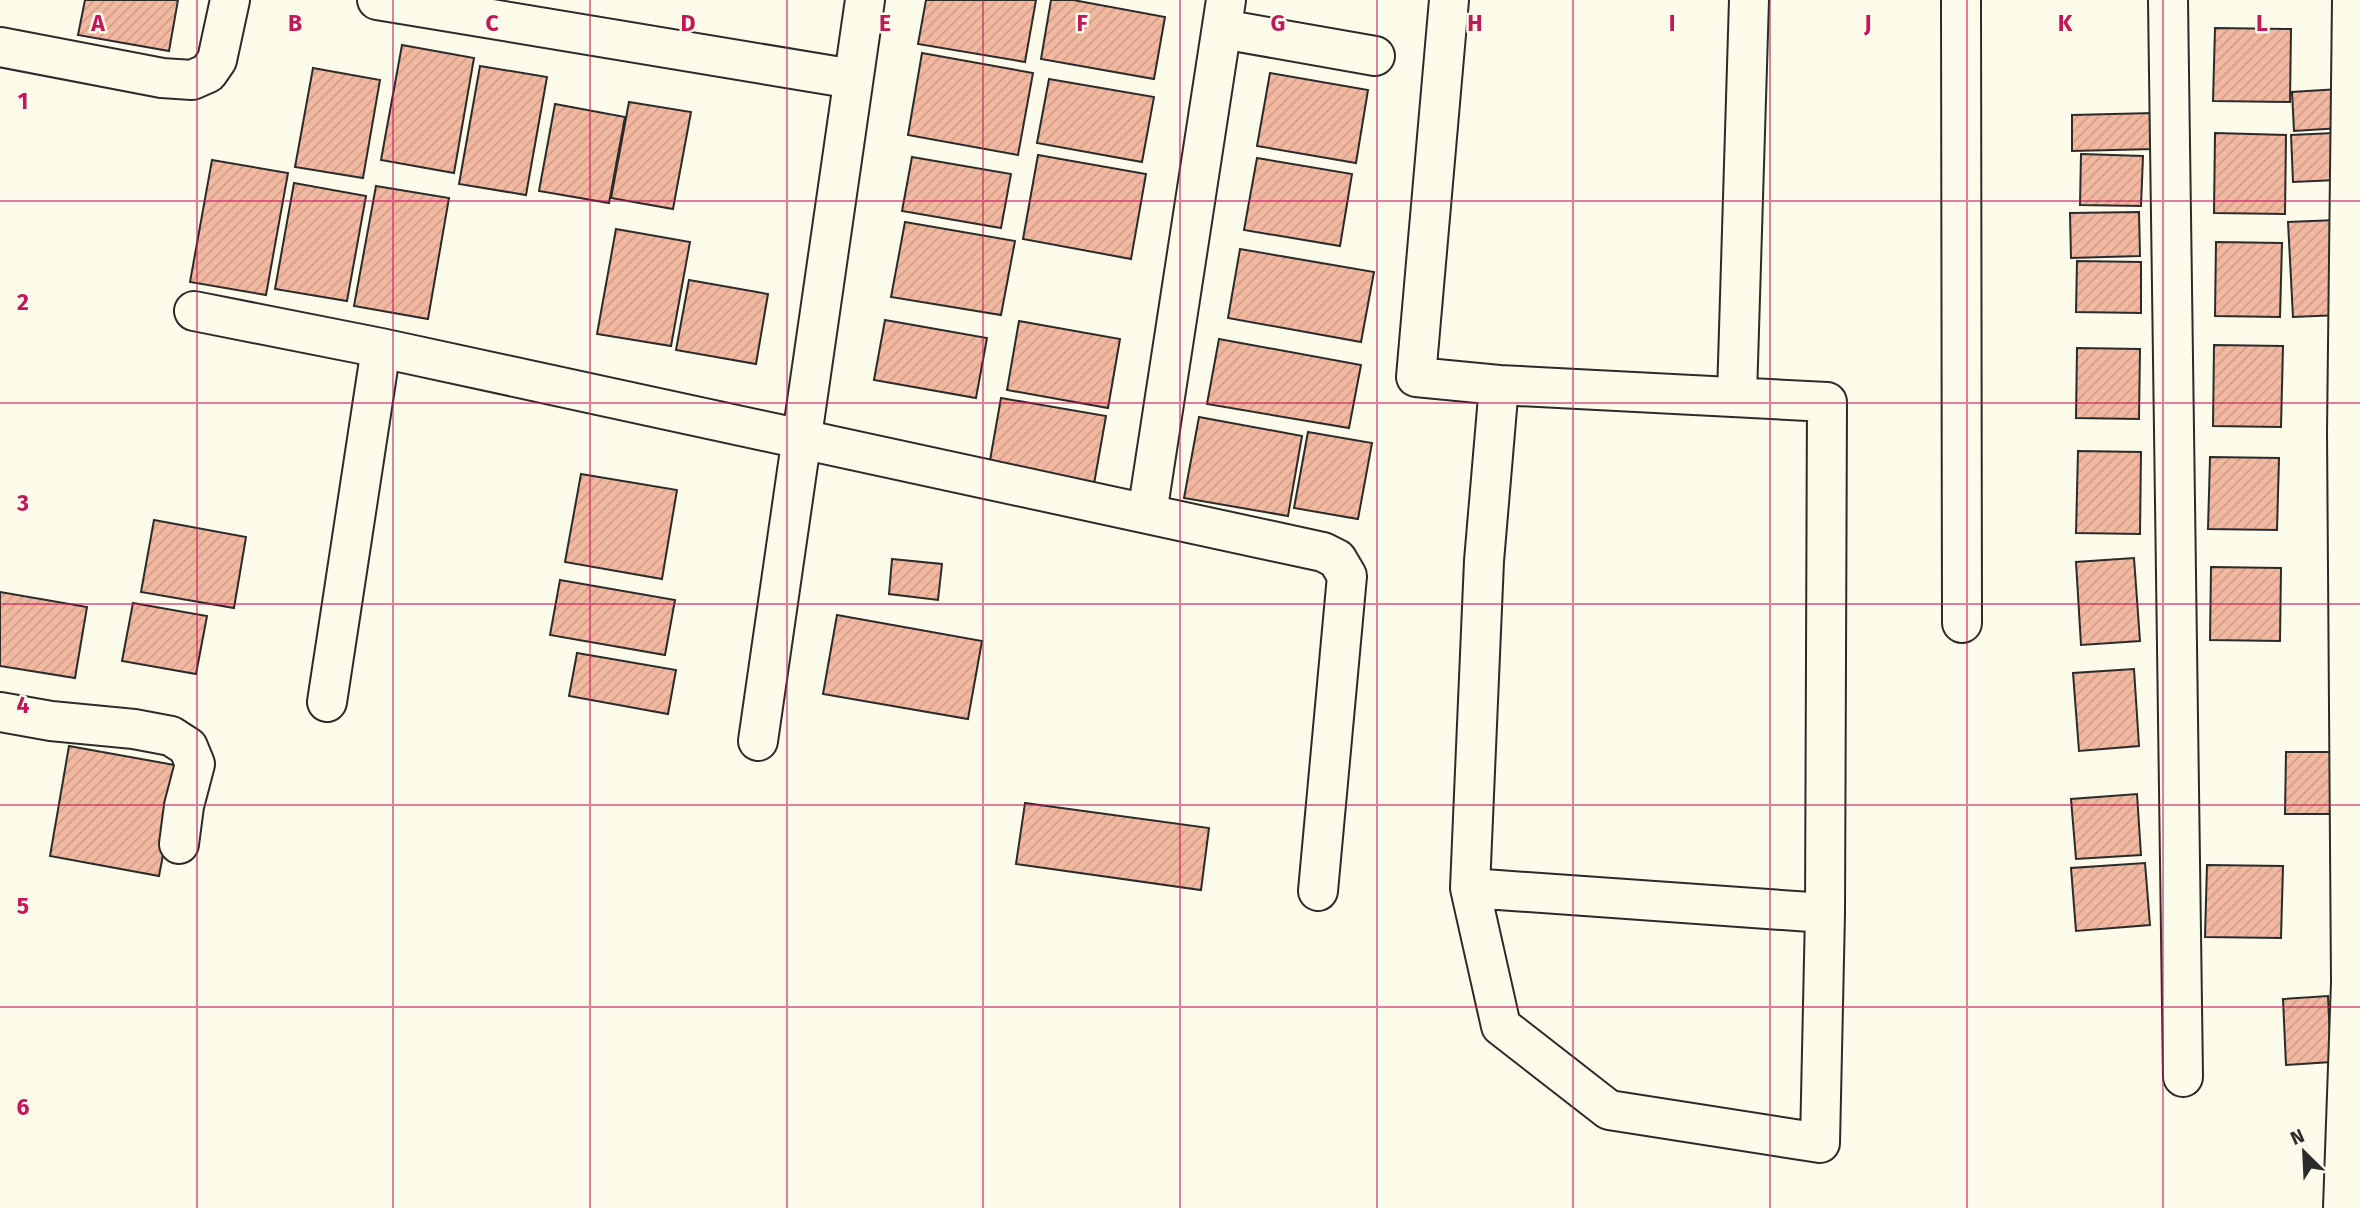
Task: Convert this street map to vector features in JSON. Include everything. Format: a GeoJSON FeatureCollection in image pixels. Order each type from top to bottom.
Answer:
{"type":"FeatureCollection","features":[{"type":"Feature","properties":{"kind":"street"},"geometry":{"type":"LineString","coordinates":[[0,47],[162,78],[192,80],[208,73],[217,60],[230,0]]}},
{"type":"Feature","properties":{"kind":"street"},"geometry":{"type":"LineString","coordinates":[[377,0],[452,7],[853,79]]}},
{"type":"Feature","properties":{"kind":"street"},"geometry":{"type":"LineString","coordinates":[[758,741],[865,0]]}},
{"type":"Feature","properties":{"kind":"street"},"geometry":{"type":"LineString","coordinates":[[1449,0],[1416,377],[1499,385],[1826,402],[1825,913],[1820,1143],[1609,1110],[1501,1026],[1470,888],[1484,561],[1499,385]]}},
{"type":"Feature","properties":{"kind":"street"},"geometry":{"type":"LineString","coordinates":[[1738,396],[1749,0]]}},
{"type":"Feature","properties":{"kind":"street"},"geometry":{"type":"LineString","coordinates":[[1961,0],[1962,623]]}},
{"type":"Feature","properties":{"kind":"street"},"geometry":{"type":"LineString","coordinates":[[2168,0],[2183,1077]]}},
{"type":"Feature","properties":{"kind":"street"},"geometry":{"type":"LineString","coordinates":[[2343,1208],[2350,982],[2354,431],[2352,0]]}},
{"type":"Feature","properties":{"kind":"street"},"geometry":{"type":"LineString","coordinates":[[1147,514],[1224,14],[1375,56]]}},
{"type":"Feature","properties":{"kind":"street"},"geometry":{"type":"LineString","coordinates":[[194,311],[381,348],[802,439],[1322,552],[1338,559],[1347,576],[1318,891]]}},
{"type":"Feature","properties":{"kind":"street"},"geometry":{"type":"LineString","coordinates":[[327,702],[381,348]]}},
{"type":"Feature","properties":{"kind":"street"},"geometry":{"type":"LineString","coordinates":[[0,712],[51,721],[134,729],[171,736],[188,747],[195,764],[184,806],[179,844]]}},
{"type":"Feature","properties":{"kind":"street"},"geometry":{"type":"LineString","coordinates":[[1470,888],[1825,913]]}},
{"type":"Feature","properties":{"kind":"building"},"geometry":{"type":"Polygon","coordinates":[[[85,0],[178,0],[169,51],[78,35],[85,0]]]}},
{"type":"Feature","properties":{"kind":"building"},"geometry":{"type":"Polygon","coordinates":[[[926,0],[1036,0],[1025,62],[918,44],[926,0]]]}},
{"type":"Feature","properties":{"kind":"building"},"geometry":{"type":"Polygon","coordinates":[[[1051,0],[1073,0],[1165,17],[1154,79],[1041,59],[1051,0]]]}},
{"type":"Feature","properties":{"kind":"building"},"geometry":{"type":"Polygon","coordinates":[[[2215,28],[2291,29],[2290,102],[2213,101],[2215,28]]]}},
{"type":"Feature","properties":{"kind":"building"},"geometry":{"type":"Polygon","coordinates":[[[402,45],[474,58],[454,173],[381,160],[402,45]]]}},
{"type":"Feature","properties":{"kind":"building"},"geometry":{"type":"Polygon","coordinates":[[[922,53],[1033,73],[1018,155],[908,135],[922,53]]]}},
{"type":"Feature","properties":{"kind":"building"},"geometry":{"type":"Polygon","coordinates":[[[480,66],[547,77],[526,195],[459,184],[480,66]]]}},
{"type":"Feature","properties":{"kind":"building"},"geometry":{"type":"Polygon","coordinates":[[[313,68],[380,80],[363,178],[295,167],[313,68]]]}},
{"type":"Feature","properties":{"kind":"building"},"geometry":{"type":"Polygon","coordinates":[[[1270,73],[1368,90],[1356,163],[1257,146],[1270,73]]]}},
{"type":"Feature","properties":{"kind":"building"},"geometry":{"type":"Polygon","coordinates":[[[1049,79],[1154,97],[1142,162],[1037,143],[1049,79]]]}},
{"type":"Feature","properties":{"kind":"building"},"geometry":{"type":"Polygon","coordinates":[[[2339,89],[2341,128],[2294,131],[2292,92],[2339,89]]]}},
{"type":"Feature","properties":{"kind":"building"},"geometry":{"type":"Polygon","coordinates":[[[629,102],[691,112],[673,209],[611,198],[629,102]]]}},
{"type":"Feature","properties":{"kind":"building"},"geometry":{"type":"Polygon","coordinates":[[[555,104],[625,117],[609,203],[539,191],[555,104]]]}},
{"type":"Feature","properties":{"kind":"building"},"geometry":{"type":"Polygon","coordinates":[[[2153,113],[2154,149],[2072,151],[2072,115],[2153,113]]]}},
{"type":"Feature","properties":{"kind":"building"},"geometry":{"type":"Polygon","coordinates":[[[2215,133],[2286,135],[2285,214],[2214,213],[2215,133]]]}},
{"type":"Feature","properties":{"kind":"building"},"geometry":{"type":"Polygon","coordinates":[[[2334,133],[2337,180],[2293,182],[2291,135],[2334,133]]]}},
{"type":"Feature","properties":{"kind":"building"},"geometry":{"type":"Polygon","coordinates":[[[2081,154],[2143,156],[2141,206],[2080,205],[2081,154]]]}},
{"type":"Feature","properties":{"kind":"building"},"geometry":{"type":"Polygon","coordinates":[[[1038,155],[1146,174],[1131,259],[1023,239],[1038,155]]]}},
{"type":"Feature","properties":{"kind":"building"},"geometry":{"type":"Polygon","coordinates":[[[912,157],[1011,174],[1001,228],[902,211],[912,157]]]}},
{"type":"Feature","properties":{"kind":"building"},"geometry":{"type":"Polygon","coordinates":[[[1257,158],[1352,174],[1340,246],[1244,230],[1257,158]]]}},
{"type":"Feature","properties":{"kind":"building"},"geometry":{"type":"Polygon","coordinates":[[[212,160],[288,173],[266,295],[190,282],[212,160]]]}},
{"type":"Feature","properties":{"kind":"building"},"geometry":{"type":"Polygon","coordinates":[[[294,183],[366,196],[347,301],[275,289],[294,183]]]}},
{"type":"Feature","properties":{"kind":"building"},"geometry":{"type":"Polygon","coordinates":[[[376,186],[449,198],[428,319],[354,306],[376,186]]]}},
{"type":"Feature","properties":{"kind":"building"},"geometry":{"type":"Polygon","coordinates":[[[2139,212],[2140,256],[2071,258],[2070,213],[2139,212]]]}},
{"type":"Feature","properties":{"kind":"building"},"geometry":{"type":"Polygon","coordinates":[[[2336,220],[2340,315],[2293,317],[2288,222],[2336,220]]]}},
{"type":"Feature","properties":{"kind":"building"},"geometry":{"type":"Polygon","coordinates":[[[905,222],[1015,241],[1001,315],[891,297],[905,222]]]}},
{"type":"Feature","properties":{"kind":"building"},"geometry":{"type":"Polygon","coordinates":[[[616,229],[690,242],[671,346],[597,334],[616,229]]]}},
{"type":"Feature","properties":{"kind":"building"},"geometry":{"type":"Polygon","coordinates":[[[2216,242],[2282,243],[2280,317],[2215,316],[2216,242]]]}},
{"type":"Feature","properties":{"kind":"building"},"geometry":{"type":"Polygon","coordinates":[[[1240,249],[1374,272],[1361,342],[1228,318],[1240,249]]]}},
{"type":"Feature","properties":{"kind":"building"},"geometry":{"type":"Polygon","coordinates":[[[2077,261],[2141,262],[2141,313],[2076,312],[2077,261]]]}},
{"type":"Feature","properties":{"kind":"building"},"geometry":{"type":"Polygon","coordinates":[[[689,280],[768,294],[756,364],[676,350],[689,280]]]}},
{"type":"Feature","properties":{"kind":"building"},"geometry":{"type":"Polygon","coordinates":[[[885,320],[987,338],[976,398],[874,380],[885,320]]]}},
{"type":"Feature","properties":{"kind":"building"},"geometry":{"type":"Polygon","coordinates":[[[1019,321],[1120,339],[1108,408],[1007,390],[1019,321]]]}},
{"type":"Feature","properties":{"kind":"building"},"geometry":{"type":"Polygon","coordinates":[[[1219,339],[1361,365],[1349,428],[1207,404],[1219,339]]]}},
{"type":"Feature","properties":{"kind":"building"},"geometry":{"type":"Polygon","coordinates":[[[2214,345],[2283,346],[2281,427],[2213,426],[2214,345]]]}},
{"type":"Feature","properties":{"kind":"building"},"geometry":{"type":"Polygon","coordinates":[[[2077,348],[2140,349],[2139,419],[2076,418],[2077,348]]]}},
{"type":"Feature","properties":{"kind":"building"},"geometry":{"type":"Polygon","coordinates":[[[1001,398],[1106,416],[1094,484],[989,466],[1001,398]]]}},
{"type":"Feature","properties":{"kind":"building"},"geometry":{"type":"Polygon","coordinates":[[[1199,417],[1302,436],[1288,516],[1184,498],[1199,417]]]}},
{"type":"Feature","properties":{"kind":"building"},"geometry":{"type":"Polygon","coordinates":[[[1308,432],[1372,443],[1358,519],[1294,508],[1308,432]]]}},
{"type":"Feature","properties":{"kind":"building"},"geometry":{"type":"Polygon","coordinates":[[[2078,451],[2141,452],[2140,534],[2076,533],[2078,451]]]}},
{"type":"Feature","properties":{"kind":"building"},"geometry":{"type":"Polygon","coordinates":[[[2210,457],[2279,458],[2277,530],[2208,529],[2210,457]]]}},
{"type":"Feature","properties":{"kind":"building"},"geometry":{"type":"Polygon","coordinates":[[[581,474],[677,490],[662,579],[565,562],[581,474]]]}},
{"type":"Feature","properties":{"kind":"building"},"geometry":{"type":"Polygon","coordinates":[[[154,520],[246,537],[234,608],[141,592],[154,520]]]}},
{"type":"Feature","properties":{"kind":"building"},"geometry":{"type":"Polygon","coordinates":[[[2134,558],[2140,641],[2081,645],[2076,562],[2134,558]]]}},
{"type":"Feature","properties":{"kind":"building"},"geometry":{"type":"Polygon","coordinates":[[[892,559],[942,564],[938,600],[889,594],[892,559]]]}},
{"type":"Feature","properties":{"kind":"building"},"geometry":{"type":"Polygon","coordinates":[[[2211,567],[2281,568],[2280,641],[2210,640],[2211,567]]]}},
{"type":"Feature","properties":{"kind":"building"},"geometry":{"type":"Polygon","coordinates":[[[560,580],[675,600],[665,655],[550,635],[560,580]]]}},
{"type":"Feature","properties":{"kind":"building"},"geometry":{"type":"Polygon","coordinates":[[[0,592],[87,607],[75,678],[0,666],[0,592]]]}},
{"type":"Feature","properties":{"kind":"building"},"geometry":{"type":"Polygon","coordinates":[[[133,603],[207,616],[196,674],[122,661],[133,603]]]}},
{"type":"Feature","properties":{"kind":"building"},"geometry":{"type":"Polygon","coordinates":[[[837,615],[982,641],[968,719],[823,694],[837,615]]]}},
{"type":"Feature","properties":{"kind":"building"},"geometry":{"type":"Polygon","coordinates":[[[577,653],[676,670],[668,714],[569,696],[577,653]]]}},
{"type":"Feature","properties":{"kind":"building"},"geometry":{"type":"Polygon","coordinates":[[[2134,669],[2139,746],[2079,751],[2073,673],[2134,669]]]}},
{"type":"Feature","properties":{"kind":"building"},"geometry":{"type":"Polygon","coordinates":[[[69,746],[180,766],[159,876],[50,856],[69,746]]]}},
{"type":"Feature","properties":{"kind":"building"},"geometry":{"type":"Polygon","coordinates":[[[2286,752],[2339,752],[2338,814],[2285,814],[2286,752]]]}},
{"type":"Feature","properties":{"kind":"building"},"geometry":{"type":"Polygon","coordinates":[[[2137,794],[2141,855],[2076,859],[2071,799],[2137,794]]]}},
{"type":"Feature","properties":{"kind":"building"},"geometry":{"type":"Polygon","coordinates":[[[1025,803],[1209,828],[1201,890],[1016,864],[1025,803]]]}},
{"type":"Feature","properties":{"kind":"building"},"geometry":{"type":"Polygon","coordinates":[[[2145,863],[2150,925],[2076,931],[2071,868],[2145,863]]]}},
{"type":"Feature","properties":{"kind":"building"},"geometry":{"type":"Polygon","coordinates":[[[2207,865],[2283,866],[2281,938],[2205,937],[2207,865]]]}},
{"type":"Feature","properties":{"kind":"building"},"geometry":{"type":"Polygon","coordinates":[[[2328,996],[2331,1062],[2286,1065],[2283,999],[2328,996]]]}}]}
